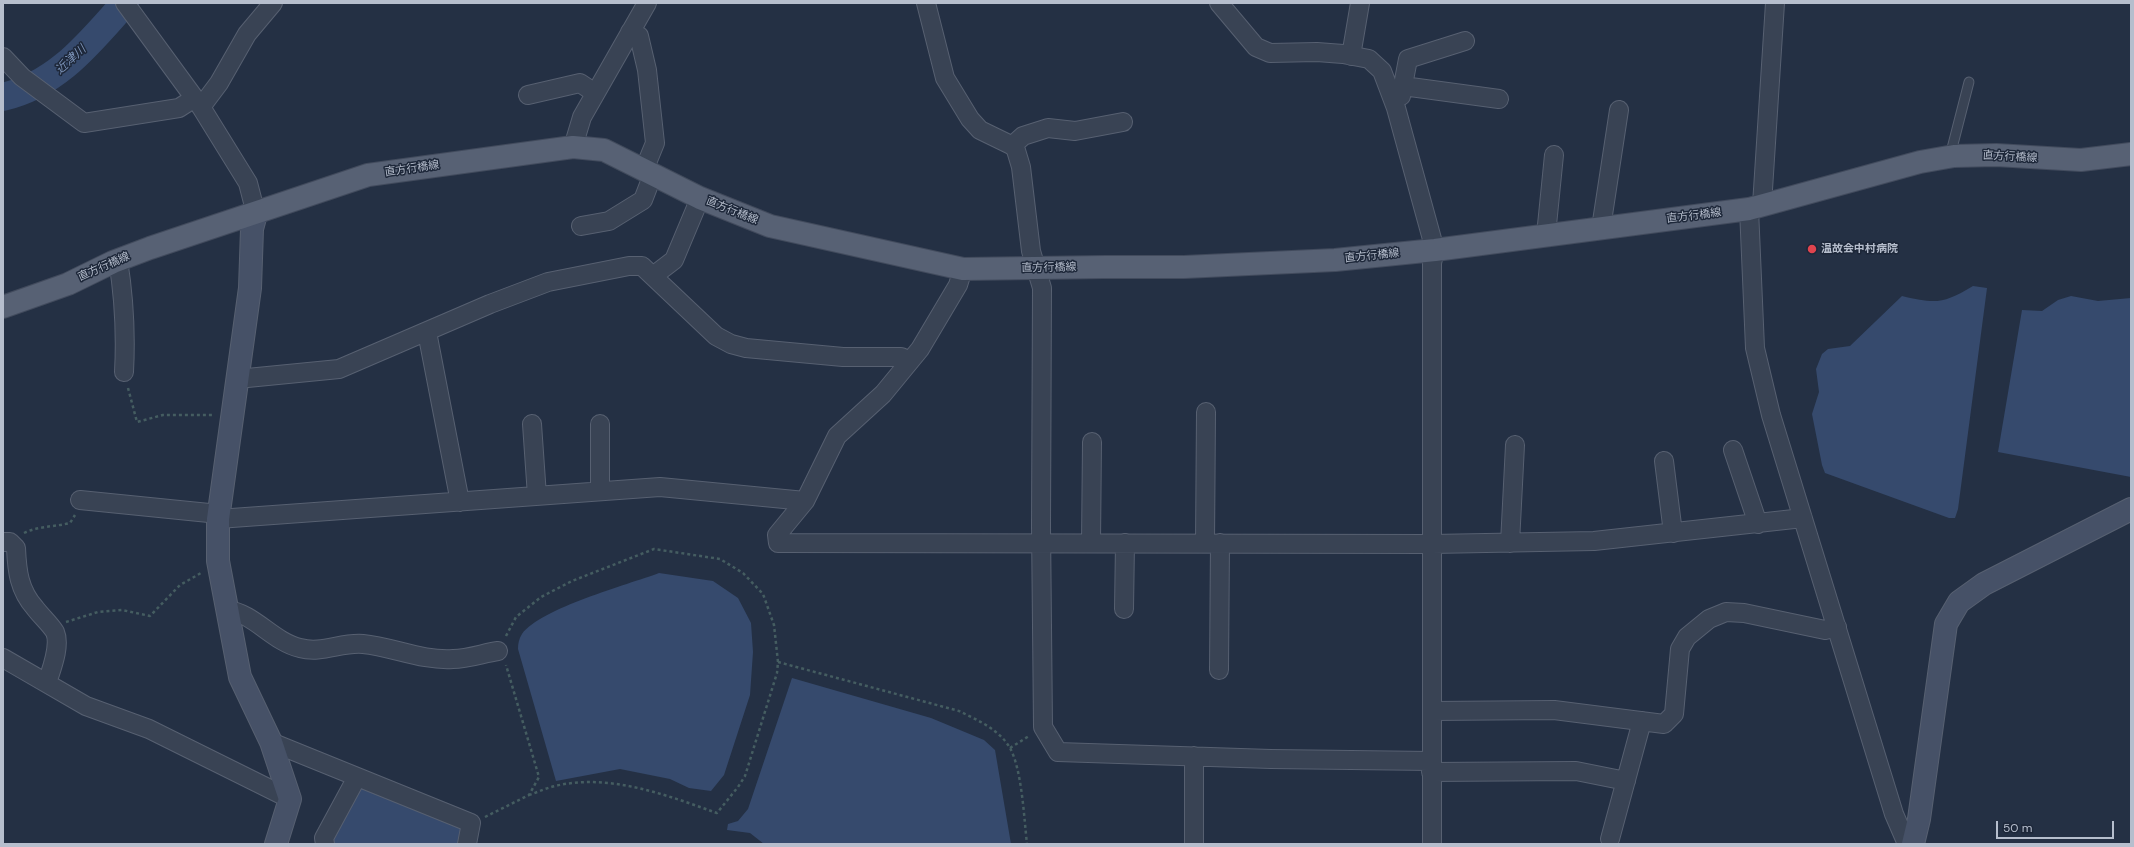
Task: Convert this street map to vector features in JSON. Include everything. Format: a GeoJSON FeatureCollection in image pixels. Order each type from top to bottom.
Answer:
{"type":"FeatureCollection","features":[{"type":"Feature","properties":{"kind":"main road","name":"直方行橋線"},"geometry":{"type":"LineString","coordinates":[[3,307],[68,284],[118,260],[150,248],[256,214],[368,175],[573,147],[604,150],[700,198],[770,226],[963,270],[1037,268],[1184,268],[1335,260],[1435,250],[1756,207],[1920,162],[1949,157],[1996,155],[2081,160],[2131,154]]}},
{"type":"Feature","properties":{"kind":"street"},"geometry":{"type":"LineString","coordinates":[[125,3],[197,103],[248,183],[256,214],[252,228],[250,288],[219,516],[218,561],[240,677],[271,742],[290,799],[276,844]]}},
{"type":"Feature","properties":{"kind":"street"},"geometry":{"type":"LineString","coordinates":[[3,57],[22,77],[84,123],[179,108],[197,103],[219,83],[247,34],[273,3]]}},
{"type":"Feature","properties":{"kind":"street"},"geometry":{"type":"LineString","coordinates":[[926,3],[945,78],[970,119],[980,130],[1015,147],[1021,168],[1031,251],[1042,288],[1041,542],[1043,727],[1058,752],[1576,771],[1626,781]]}},
{"type":"Feature","properties":{"kind":"street"},"geometry":{"type":"LineString","coordinates":[[1219,3],[1256,47],[1270,53],[1317,52],[1369,59],[1382,71],[1398,93],[1435,250],[1432,263],[1432,844]]}},
{"type":"Feature","properties":{"kind":"street"},"geometry":{"type":"LineString","coordinates":[[1351,56],[1360,3]]}},
{"type":"Feature","properties":{"kind":"street"},"geometry":{"type":"LineString","coordinates":[[1775,3],[1756,207],[1755,348],[1772,414],[1896,823],[1907,844]]}},
{"type":"Feature","properties":{"kind":"street"},"geometry":{"type":"LineString","coordinates":[[573,147],[582,117],[630,32],[641,5]]}},
{"type":"Feature","properties":{"kind":"street"},"geometry":{"type":"LineString","coordinates":[[581,226],[609,221],[643,200],[655,143],[647,70],[639,36],[630,32]]}},
{"type":"Feature","properties":{"kind":"street"},"geometry":{"type":"LineString","coordinates":[[1398,93],[1408,59],[1465,41]]}},
{"type":"Feature","properties":{"kind":"street"},"geometry":{"type":"LineString","coordinates":[[528,95],[580,83],[595,93]]}},
{"type":"Feature","properties":{"kind":"street"},"geometry":{"type":"LineString","coordinates":[[1398,93],[1499,99]]}},
{"type":"Feature","properties":{"kind":"street"},"geometry":{"type":"LineString","coordinates":[[1601,228],[1619,110]]}},
{"type":"Feature","properties":{"kind":"street"},"geometry":{"type":"LineString","coordinates":[[1012,146],[1023,136],[1048,128],[1076,131],[1122,122]]}},
{"type":"Feature","properties":{"kind":"street"},"geometry":{"type":"LineString","coordinates":[[1546,235],[1554,155]]}},
{"type":"Feature","properties":{"kind":"street"},"geometry":{"type":"LineString","coordinates":[[653,276],[674,260],[700,198]]}},
{"type":"Feature","properties":{"kind":"street"},"geometry":{"type":"LineString","coordinates":[[118,260],[121,280],[124,332],[124,372]]}},
{"type":"Feature","properties":{"kind":"street"},"geometry":{"type":"LineString","coordinates":[[237,379],[338,369],[490,304],[548,282],[629,266],[642,266],[716,336],[731,344],[746,348],[843,357],[901,357],[910,361]]}},
{"type":"Feature","properties":{"kind":"street"},"geometry":{"type":"LineString","coordinates":[[963,270],[958,285],[920,349],[883,394],[837,436],[805,501],[777,535],[778,543],[1041,542],[1432,544],[1594,541],[1803,518]]}},
{"type":"Feature","properties":{"kind":"street"},"geometry":{"type":"LineString","coordinates":[[427,332],[460,502]]}},
{"type":"Feature","properties":{"kind":"street"},"geometry":{"type":"LineString","coordinates":[[1206,412],[1219,670]]}},
{"type":"Feature","properties":{"kind":"street"},"geometry":{"type":"LineString","coordinates":[[532,424],[537,496]]}},
{"type":"Feature","properties":{"kind":"street"},"geometry":{"type":"LineString","coordinates":[[600,424],[600,491]]}},
{"type":"Feature","properties":{"kind":"street"},"geometry":{"type":"LineString","coordinates":[[1091,543],[1092,442]]}},
{"type":"Feature","properties":{"kind":"street"},"geometry":{"type":"LineString","coordinates":[[1510,543],[1515,445]]}},
{"type":"Feature","properties":{"kind":"street"},"geometry":{"type":"LineString","coordinates":[[1733,450],[1758,524]]}},
{"type":"Feature","properties":{"kind":"street"},"geometry":{"type":"LineString","coordinates":[[1664,461],[1673,533]]}},
{"type":"Feature","properties":{"kind":"street"},"geometry":{"type":"LineString","coordinates":[[80,500],[219,516],[460,502],[660,487],[805,501]]}},
{"type":"Feature","properties":{"kind":"street"},"geometry":{"type":"LineString","coordinates":[[1913,844],[1919,819],[1946,624],[1958,602],[1984,584],[2131,509]]}},
{"type":"Feature","properties":{"kind":"street"},"geometry":{"type":"LineString","coordinates":[[1124,609],[1125,543]]}},
{"type":"Feature","properties":{"kind":"street"},"geometry":{"type":"LineString","coordinates":[[8,544],[16,548],[18,576],[24,592],[33,607],[52,629],[57,643],[47,683]]}},
{"type":"Feature","properties":{"kind":"street"},"geometry":{"type":"LineString","coordinates":[[227,610],[236,611],[282,641],[299,648],[319,650],[362,644],[424,657],[453,659],[498,651]]}},
{"type":"Feature","properties":{"kind":"street"},"geometry":{"type":"LineString","coordinates":[[1432,712],[1554,710],[1664,724],[1674,714],[1680,649],[1687,637],[1709,619],[1726,612],[1744,613],[1825,630],[1837,627]]}},
{"type":"Feature","properties":{"kind":"street"},"geometry":{"type":"LineString","coordinates":[[3,658],[86,706],[150,729],[290,799]]}},
{"type":"Feature","properties":{"kind":"street"},"geometry":{"type":"LineString","coordinates":[[1610,839],[1642,721]]}},
{"type":"Feature","properties":{"kind":"street"},"geometry":{"type":"LineString","coordinates":[[271,742],[471,823],[467,844]]}},
{"type":"Feature","properties":{"kind":"street"},"geometry":{"type":"LineString","coordinates":[[1194,756],[1194,844]]}},
{"type":"Feature","properties":{"kind":"street"},"geometry":{"type":"LineString","coordinates":[[325,844],[324,838],[357,777]]}},
{"type":"Feature","properties":{"kind":"lane"},"geometry":{"type":"LineString","coordinates":[[1949,157],[1969,82]]}},
{"type":"Feature","properties":{"kind":"path"},"geometry":{"type":"LineString","coordinates":[[124,372],[137,422],[163,415],[233,414]]}},
{"type":"Feature","properties":{"kind":"path"},"geometry":{"type":"LineString","coordinates":[[8,544],[33,528],[70,523],[76,513],[80,500]]}},
{"type":"Feature","properties":{"kind":"path"},"geometry":{"type":"LineString","coordinates":[[471,823],[529,795],[555,786],[588,782],[620,784],[662,793],[717,813],[745,776],[777,673],[778,662],[774,626],[763,594],[743,573],[720,559],[654,549],[572,581],[541,598],[516,617],[498,651],[503,655],[539,777],[529,795]]}},
{"type":"Feature","properties":{"kind":"path"},"geometry":{"type":"LineString","coordinates":[[52,629],[61,624],[98,612],[122,610],[150,616],[180,585],[218,561]]}},
{"type":"Feature","properties":{"kind":"path"},"geometry":{"type":"LineString","coordinates":[[778,662],[959,711],[986,725],[1010,748],[1016,765],[1028,844]]}},
{"type":"Feature","properties":{"kind":"path"},"geometry":{"type":"LineString","coordinates":[[1010,748],[1043,727]]}},
{"type":"Feature","properties":{"kind":"water"},"geometry":{"type":"Polygon","coordinates":[[[1973,286],[1987,288],[1958,509],[1955,518],[1949,518],[1825,473],[1822,465],[1812,414],[1819,392],[1816,369],[1822,354],[1828,349],[1850,346],[1902,296],[1939,301],[1954,296],[1973,286]]]}},
{"type":"Feature","properties":{"kind":"water"},"geometry":{"type":"Polygon","coordinates":[[[2071,296],[2098,301],[2131,298],[2131,477],[1998,452],[2022,310],[2042,311],[2058,300],[2071,296]]]}},
{"type":"Feature","properties":{"kind":"water"},"geometry":{"type":"Polygon","coordinates":[[[659,573],[713,581],[738,598],[751,623],[753,652],[750,695],[724,775],[711,791],[689,788],[670,779],[620,769],[556,781],[518,649],[521,636],[532,624],[565,606],[659,573]]]}},
{"type":"Feature","properties":{"kind":"water"},"geometry":{"type":"Polygon","coordinates":[[[792,678],[931,718],[984,740],[995,750],[1011,844],[764,844],[750,833],[727,830],[728,824],[738,821],[748,809],[792,678]]]}},
{"type":"Feature","properties":{"kind":"water"},"geometry":{"type":"Polygon","coordinates":[[[359,784],[457,822],[463,835],[461,844],[330,844],[359,784]]]}},
{"type":"Feature","properties":{"kind":"waterway","name":"近津川"},"geometry":{"type":"LineString","coordinates":[[3,97],[23,91],[56,72],[85,47],[125,3]]}},
{"type":"Feature","properties":{"kind":"place","name":"温故会中村病院"},"geometry":{"type":"Point","coordinates":[1812,249]}}]}
